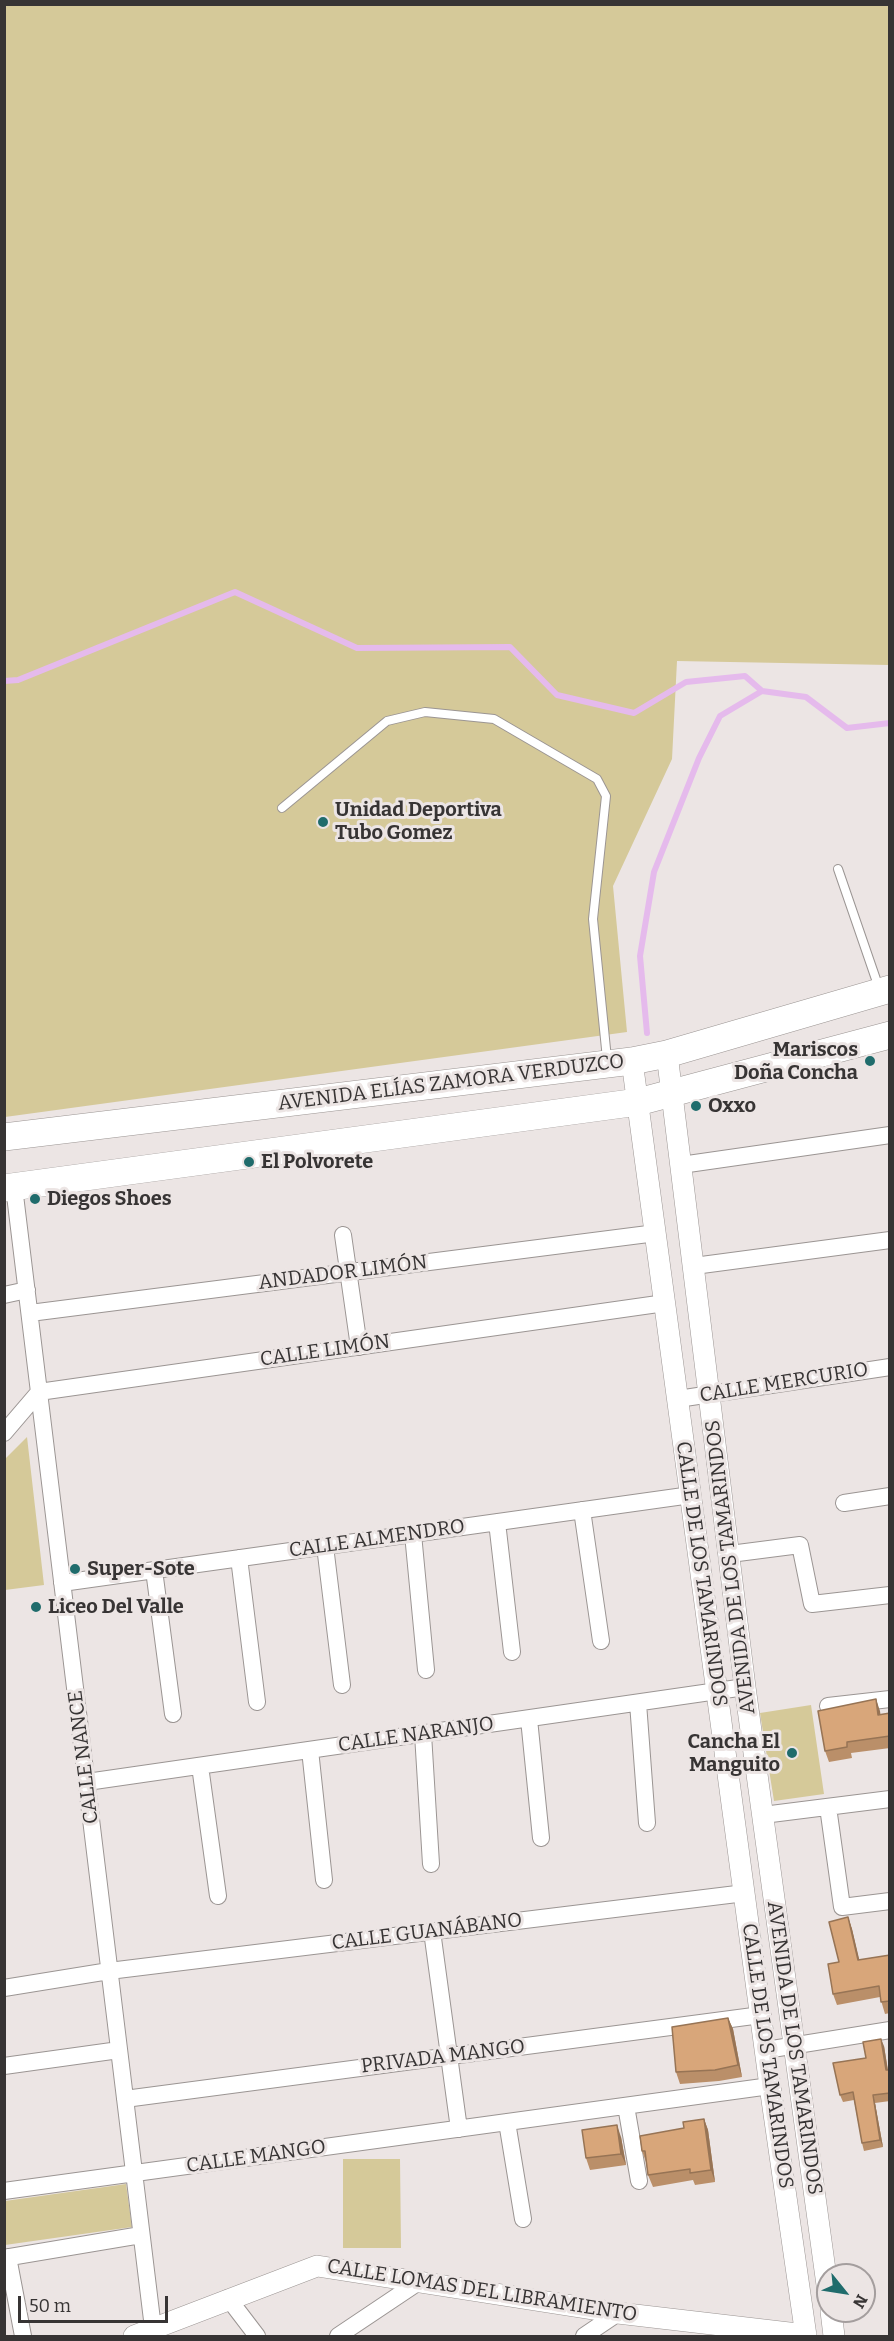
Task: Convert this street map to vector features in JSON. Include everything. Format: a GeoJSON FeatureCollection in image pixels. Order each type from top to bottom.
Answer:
{"type":"FeatureCollection","features":[{"type":"Feature","properties":{"kind":"main road","name":"AVENIDA ELÍAS ZAMORA VERDUZCO"},"geometry":{"type":"LineString","coordinates":[[4,1137],[620,1063],[667,1054],[885,990]]}},
{"type":"Feature","properties":{"kind":"main road"},"geometry":{"type":"LineString","coordinates":[[9,1187],[638,1102],[890,1035]]}},
{"type":"Feature","properties":{"kind":"street","name":"AVENIDA DE LOS TAMARINDOS"},"geometry":{"type":"LineString","coordinates":[[667,1054],[745,1688],[824,2263]]}},
{"type":"Feature","properties":{"kind":"street","name":"CALLE DE LOS TAMARINDOS"},"geometry":{"type":"LineString","coordinates":[[620,1063],[638,1102],[770,2086],[806,2336]]}},
{"type":"Feature","properties":{"kind":"street"},"geometry":{"type":"LineString","coordinates":[[681,1166],[890,1135]]}},
{"type":"Feature","properties":{"kind":"street","name":"CALLE NANCE"},"geometry":{"type":"LineString","coordinates":[[9,1187],[30,1313],[134,2173],[141,2235],[143,2332]]}},
{"type":"Feature","properties":{"kind":"street","name":"ANDADOR LIMÓN"},"geometry":{"type":"LineString","coordinates":[[30,1313],[656,1233]]}},
{"type":"Feature","properties":{"kind":"street"},"geometry":{"type":"LineString","coordinates":[[343,1235],[358,1347]]}},
{"type":"Feature","properties":{"kind":"street"},"geometry":{"type":"LineString","coordinates":[[694,1266],[890,1240]]}},
{"type":"Feature","properties":{"kind":"street"},"geometry":{"type":"LineString","coordinates":[[4,1295],[27,1290]]}},
{"type":"Feature","properties":{"kind":"street","name":"CALLE LIMÓN"},"geometry":{"type":"LineString","coordinates":[[39,1392],[665,1303]]}},
{"type":"Feature","properties":{"kind":"street","name":"CALLE MERCURIO"},"geometry":{"type":"LineString","coordinates":[[678,1399],[890,1367]]}},
{"type":"Feature","properties":{"kind":"street"},"geometry":{"type":"LineString","coordinates":[[4,1433],[39,1392]]}},
{"type":"Feature","properties":{"kind":"street","name":"CALLE ALMENDRO"},"geometry":{"type":"LineString","coordinates":[[62,1582],[691,1495]]}},
{"type":"Feature","properties":{"kind":"street"},"geometry":{"type":"LineString","coordinates":[[844,1503],[890,1496]]}},
{"type":"Feature","properties":{"kind":"street"},"geometry":{"type":"LineString","coordinates":[[582,1510],[601,1641]]}},
{"type":"Feature","properties":{"kind":"street"},"geometry":{"type":"LineString","coordinates":[[497,1522],[512,1652]]}},
{"type":"Feature","properties":{"kind":"street"},"geometry":{"type":"LineString","coordinates":[[413,1534],[426,1670]]}},
{"type":"Feature","properties":{"kind":"street"},"geometry":{"type":"LineString","coordinates":[[730,1554],[800,1545],[812,1604],[890,1595]]}},
{"type":"Feature","properties":{"kind":"street"},"geometry":{"type":"LineString","coordinates":[[326,1546],[342,1685]]}},
{"type":"Feature","properties":{"kind":"street"},"geometry":{"type":"LineString","coordinates":[[238,1558],[257,1702]]}},
{"type":"Feature","properties":{"kind":"street"},"geometry":{"type":"LineString","coordinates":[[154,1570],[173,1714]]}},
{"type":"Feature","properties":{"kind":"street","name":"CALLE NARANJO"},"geometry":{"type":"LineString","coordinates":[[87,1782],[745,1688]]}},
{"type":"Feature","properties":{"kind":"street"},"geometry":{"type":"LineString","coordinates":[[828,1706],[890,1699]]}},
{"type":"Feature","properties":{"kind":"street"},"geometry":{"type":"LineString","coordinates":[[638,1703],[647,1823]]}},
{"type":"Feature","properties":{"kind":"street"},"geometry":{"type":"LineString","coordinates":[[529,1719],[542,1838]]}},
{"type":"Feature","properties":{"kind":"street"},"geometry":{"type":"LineString","coordinates":[[423,1734],[431,1864]]}},
{"type":"Feature","properties":{"kind":"street"},"geometry":{"type":"LineString","coordinates":[[310,1750],[324,1880]]}},
{"type":"Feature","properties":{"kind":"street"},"geometry":{"type":"LineString","coordinates":[[200,1766],[218,1896]]}},
{"type":"Feature","properties":{"kind":"street"},"geometry":{"type":"LineString","coordinates":[[763,1815],[890,1799]]}},
{"type":"Feature","properties":{"kind":"street"},"geometry":{"type":"LineString","coordinates":[[828,1807],[842,1907],[890,1901]]}},
{"type":"Feature","properties":{"kind":"street","name":"CALLE GUANÁBANO"},"geometry":{"type":"LineString","coordinates":[[109,1971],[745,1893]]}},
{"type":"Feature","properties":{"kind":"street"},"geometry":{"type":"LineString","coordinates":[[432,1931],[459,2129]]}},
{"type":"Feature","properties":{"kind":"street"},"geometry":{"type":"LineString","coordinates":[[4,1988],[109,1971]]}},
{"type":"Feature","properties":{"kind":"street","name":"PRIVADA MANGO"},"geometry":{"type":"LineString","coordinates":[[125,2099],[761,2015]]}},
{"type":"Feature","properties":{"kind":"street"},"geometry":{"type":"LineString","coordinates":[[766,2050],[890,2030]]}},
{"type":"Feature","properties":{"kind":"street"},"geometry":{"type":"LineString","coordinates":[[4,2066],[119,2050]]}},
{"type":"Feature","properties":{"kind":"street","name":"CALLE MANGO"},"geometry":{"type":"LineString","coordinates":[[4,2191],[770,2086]]}},
{"type":"Feature","properties":{"kind":"street"},"geometry":{"type":"LineString","coordinates":[[626,2106],[639,2181]]}},
{"type":"Feature","properties":{"kind":"street"},"geometry":{"type":"LineString","coordinates":[[507,2122],[523,2219]]}},
{"type":"Feature","properties":{"kind":"street"},"geometry":{"type":"LineString","coordinates":[[23,2337],[6,2258],[141,2235]]}},
{"type":"Feature","properties":{"kind":"street","name":"CALLE LOMAS DEL LIBRAMIENTO"},"geometry":{"type":"LineString","coordinates":[[143,2332],[317,2266],[420,2280],[618,2313],[806,2336]]}},
{"type":"Feature","properties":{"kind":"street"},"geometry":{"type":"LineString","coordinates":[[338,2337],[420,2280]]}},
{"type":"Feature","properties":{"kind":"street"},"geometry":{"type":"LineString","coordinates":[[228,2298],[257,2337]]}},
{"type":"Feature","properties":{"kind":"street"},"geometry":{"type":"LineString","coordinates":[[584,2337],[618,2313]]}},
{"type":"Feature","properties":{"kind":"lane"},"geometry":{"type":"LineString","coordinates":[[282,808],[387,721],[425,712],[494,719],[597,779],[606,796],[593,919],[620,1063]]}},
{"type":"Feature","properties":{"kind":"lane"},"geometry":{"type":"LineString","coordinates":[[838,870],[885,990]]}},
{"type":"Feature","properties":{"kind":"shaded area"},"geometry":{"type":"Polygon","coordinates":[[[4,5],[889,5],[889,665],[677,661],[672,759],[613,886],[627,1032],[5,1117],[4,5]]]}},
{"type":"Feature","properties":{"kind":"shaded area"},"geometry":{"type":"Polygon","coordinates":[[[27,1437],[44,1585],[5,1590],[5,1459],[27,1437]]]}},
{"type":"Feature","properties":{"kind":"shaded area","name":"Cancha El Manguito"},"geometry":{"type":"Polygon","coordinates":[[[811,1705],[824,1794],[774,1801],[760,1713],[811,1705]]]}},
{"type":"Feature","properties":{"kind":"shaded area"},"geometry":{"type":"Polygon","coordinates":[[[343,2159],[400,2159],[401,2248],[343,2248],[343,2159]]]}},
{"type":"Feature","properties":{"kind":"shaded area"},"geometry":{"type":"Polygon","coordinates":[[[126,2184],[132,2227],[5,2245],[5,2201],[126,2184]]]}},
{"type":"Feature","properties":{"kind":"building"},"geometry":{"type":"Polygon","coordinates":[[[876,1699],[878,1715],[890,1713],[890,1736],[847,1742],[847,1747],[825,1751],[818,1711],[876,1699]]]}},
{"type":"Feature","properties":{"kind":"building"},"geometry":{"type":"Polygon","coordinates":[[[848,1917],[858,1960],[890,1955],[890,2001],[881,2002],[879,1986],[833,1994],[828,1964],[839,1962],[829,1922],[848,1917]]]}},
{"type":"Feature","properties":{"kind":"building"},"geometry":{"type":"Polygon","coordinates":[[[728,2018],[738,2065],[715,2070],[676,2072],[672,2027],[728,2018]]]}},
{"type":"Feature","properties":{"kind":"building"},"geometry":{"type":"Polygon","coordinates":[[[881,2039],[886,2070],[890,2070],[890,2093],[873,2095],[880,2140],[862,2143],[853,2092],[840,2095],[833,2063],[866,2058],[863,2042],[881,2039]]]}},
{"type":"Feature","properties":{"kind":"building"},"geometry":{"type":"Polygon","coordinates":[[[704,2119],[711,2170],[690,2173],[690,2169],[648,2175],[645,2151],[642,2151],[640,2136],[684,2128],[683,2122],[704,2119]]]}},
{"type":"Feature","properties":{"kind":"building"},"geometry":{"type":"Polygon","coordinates":[[[617,2125],[621,2154],[586,2158],[582,2130],[617,2125]]]}},
{"type":"Feature","properties":{"kind":"waterway"},"geometry":{"type":"LineString","coordinates":[[4,681],[18,680],[235,592],[357,648],[510,647],[557,695],[634,713],[686,682],[745,676],[762,691]]}},
{"type":"Feature","properties":{"kind":"waterway"},"geometry":{"type":"LineString","coordinates":[[647,1033],[640,956],[654,872],[699,758],[720,716],[762,691],[806,697],[847,728],[890,723]]}},
{"type":"Feature","properties":{"kind":"place","name":"Unidad Deportiva Tubo Gomez"},"geometry":{"type":"Point","coordinates":[323,822]}},
{"type":"Feature","properties":{"kind":"place","name":"Mariscos Doña Concha"},"geometry":{"type":"Point","coordinates":[870,1061]}},
{"type":"Feature","properties":{"kind":"place","name":"Oxxo"},"geometry":{"type":"Point","coordinates":[696,1106]}},
{"type":"Feature","properties":{"kind":"place","name":"El Polvorete"},"geometry":{"type":"Point","coordinates":[249,1162]}},
{"type":"Feature","properties":{"kind":"place","name":"Diegos Shoes"},"geometry":{"type":"Point","coordinates":[35,1199]}},
{"type":"Feature","properties":{"kind":"place","name":"Super-Sote"},"geometry":{"type":"Point","coordinates":[75,1569]}},
{"type":"Feature","properties":{"kind":"place","name":"Liceo Del Valle"},"geometry":{"type":"Point","coordinates":[36,1607]}},
{"type":"Feature","properties":{"kind":"place","name":"Cancha El Manguito"},"geometry":{"type":"Point","coordinates":[792,1753]}}]}
